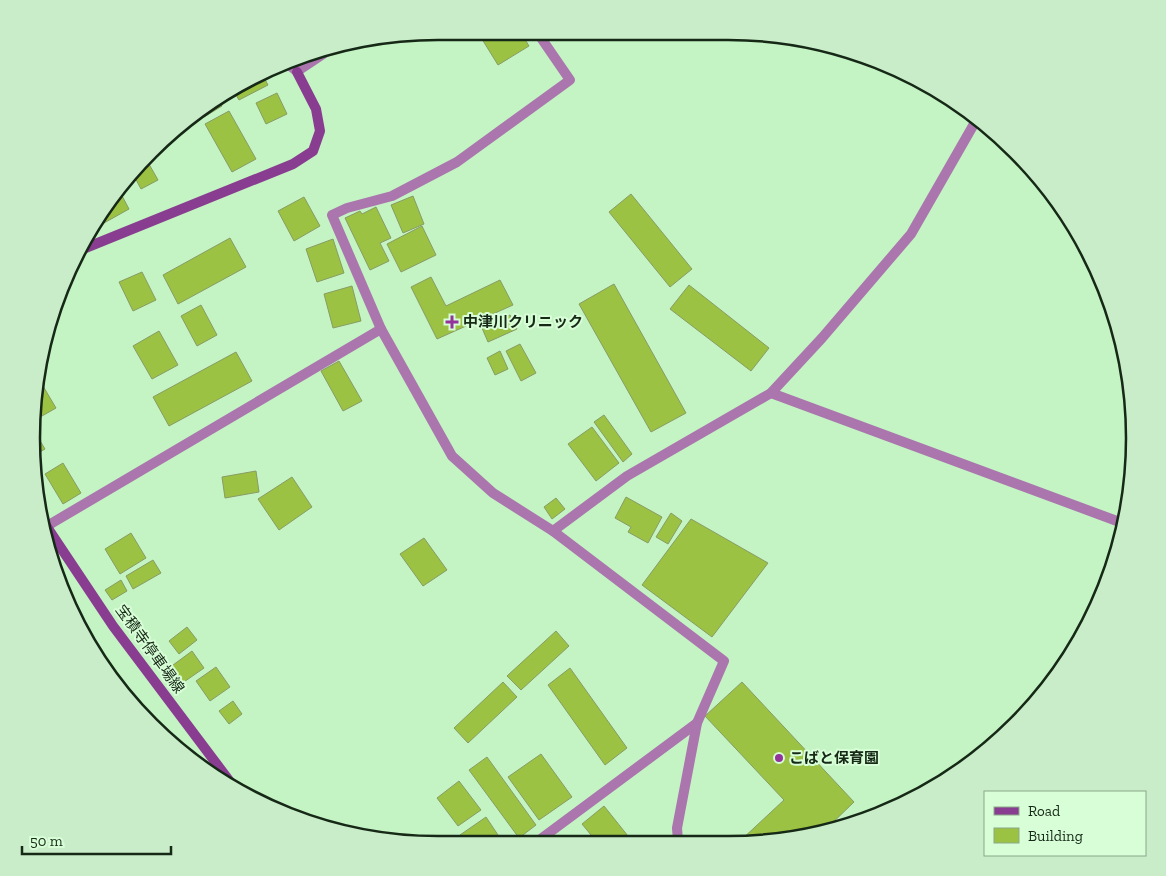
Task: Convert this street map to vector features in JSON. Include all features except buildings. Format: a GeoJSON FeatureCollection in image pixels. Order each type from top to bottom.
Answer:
{"type":"FeatureCollection","features":[{"type":"Feature","properties":{"kind":"street"},"geometry":{"type":"LineString","coordinates":[[542,40],[570,80],[457,162],[392,196],[347,208],[332,215],[381,329],[452,456],[493,493],[553,531],[724,661],[697,723],[677,828],[678,836]]}},
{"type":"Feature","properties":{"kind":"street"},"geometry":{"type":"LineString","coordinates":[[89,247],[293,164],[313,151],[320,131],[316,109],[297,72]]}},
{"type":"Feature","properties":{"kind":"street"},"geometry":{"type":"LineString","coordinates":[[553,531],[628,476],[771,393],[822,338],[911,234],[973,125]]}},
{"type":"Feature","properties":{"kind":"street"},"geometry":{"type":"LineString","coordinates":[[49,521],[381,329]]}},
{"type":"Feature","properties":{"kind":"street"},"geometry":{"type":"LineString","coordinates":[[771,393],[1117,521]]}},
{"type":"Feature","properties":{"kind":"street","name":"宝積寺停車場線"},"geometry":{"type":"LineString","coordinates":[[55,546],[224,773]]}},
{"type":"Feature","properties":{"kind":"street"},"geometry":{"type":"LineString","coordinates":[[545,836],[697,723]]}},
{"type":"Feature","properties":{"kind":"lane"},"geometry":{"type":"LineString","coordinates":[[291,68],[297,72],[316,59]]}},
{"type":"Feature","properties":{"kind":"place","name":"中津川クリニック"},"geometry":{"type":"Point","coordinates":[452,322]}},
{"type":"Feature","properties":{"kind":"place","name":"こばと保育園"},"geometry":{"type":"Point","coordinates":[779,758]}}]}
